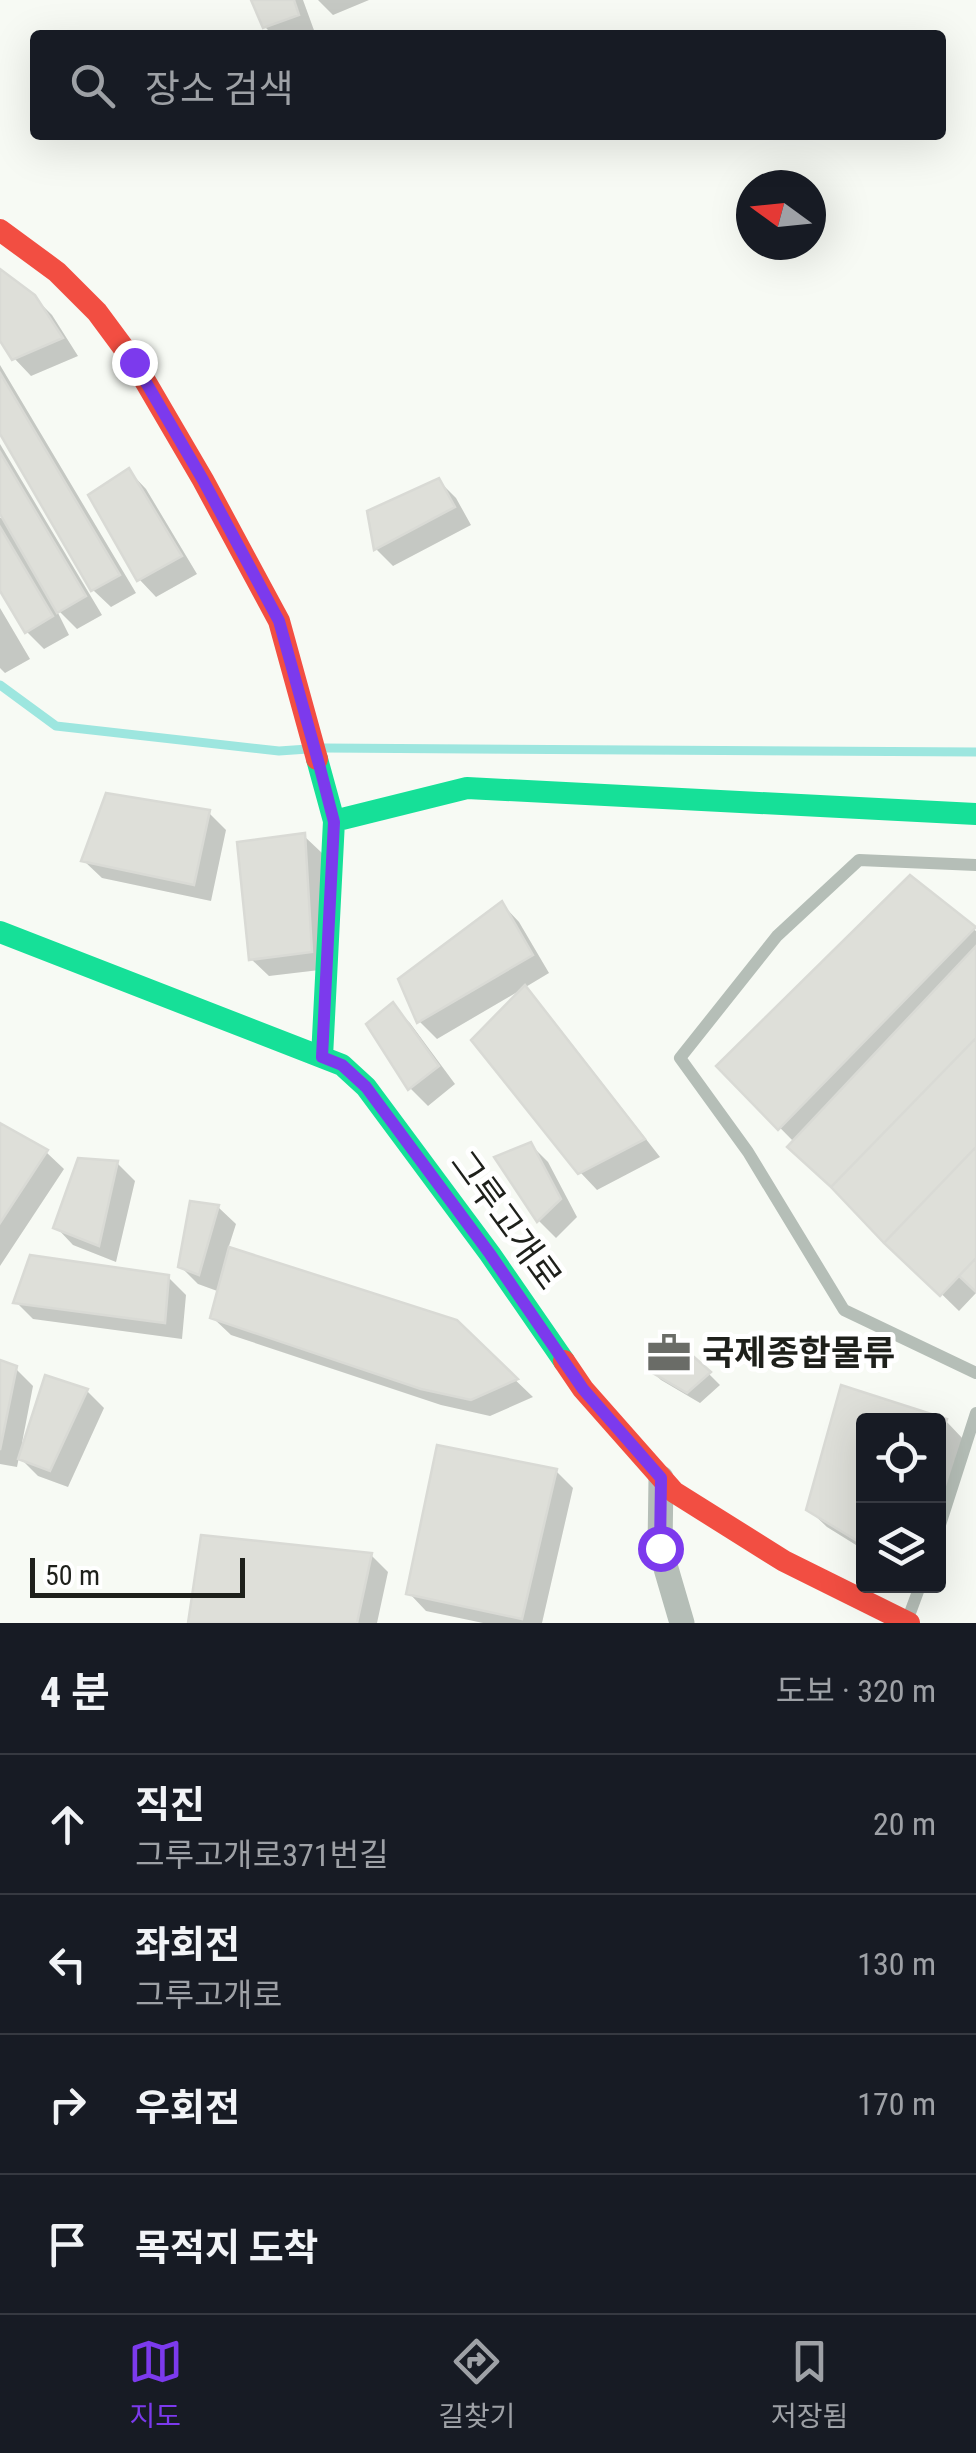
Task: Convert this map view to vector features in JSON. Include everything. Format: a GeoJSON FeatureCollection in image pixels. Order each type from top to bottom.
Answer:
{"type":"FeatureCollection","features":[{"type":"Feature","properties":{"kind":"street"},"geometry":{"type":"LineString","coordinates":[[0,230],[57,272],[97,312],[134,362],[279,621],[334,822],[322,1057]]}},
{"type":"Feature","properties":{"kind":"street"},"geometry":{"type":"LineString","coordinates":[[334,822],[467,788],[976,814]]}},
{"type":"Feature","properties":{"kind":"street","name":"그루고개로"},"geometry":{"type":"LineString","coordinates":[[0,932],[342,1065],[366,1087],[490,1254],[583,1389],[674,1492],[784,1561],[908,1622]]}},
{"type":"Feature","properties":{"kind":"street"},"geometry":{"type":"LineString","coordinates":[[661,1478],[660,1548],[682,1623]]}},
{"type":"Feature","properties":{"kind":"lane"},"geometry":{"type":"LineString","coordinates":[[976,865],[859,860],[777,936],[680,1058],[748,1152],[844,1310],[976,1373]]}},
{"type":"Feature","properties":{"kind":"lane"},"geometry":{"type":"LineString","coordinates":[[946,1505],[976,1413]]}},
{"type":"Feature","properties":{"kind":"lane"},"geometry":{"type":"LineString","coordinates":[[908,1622],[918,1593]]}},
{"type":"Feature","properties":{"kind":"building"},"geometry":{"type":"Polygon","coordinates":[[[251,0],[294,0],[299,15],[263,28],[251,0]]]}},
{"type":"Feature","properties":{"kind":"building"},"geometry":{"type":"Polygon","coordinates":[[[0,269],[35,295],[63,338],[12,360],[0,341],[0,269]]]}},
{"type":"Feature","properties":{"kind":"building"},"geometry":{"type":"Polygon","coordinates":[[[0,373],[120,575],[91,591],[0,434],[0,373]]]}},
{"type":"Feature","properties":{"kind":"building"},"geometry":{"type":"Polygon","coordinates":[[[0,452],[86,596],[57,613],[0,514],[0,452]]]}},
{"type":"Feature","properties":{"kind":"building"},"geometry":{"type":"Polygon","coordinates":[[[129,468],[182,556],[137,581],[88,495],[129,468]]]}},
{"type":"Feature","properties":{"kind":"building"},"geometry":{"type":"Polygon","coordinates":[[[439,478],[455,507],[374,550],[367,511],[439,478]]]}},
{"type":"Feature","properties":{"kind":"building"},"geometry":{"type":"Polygon","coordinates":[[[0,527],[53,616],[25,633],[0,591],[0,527]]]}},
{"type":"Feature","properties":{"kind":"building"},"geometry":{"type":"Polygon","coordinates":[[[106,793],[210,810],[194,885],[81,861],[106,793]]]}},
{"type":"Feature","properties":{"kind":"building"},"geometry":{"type":"Polygon","coordinates":[[[305,833],[312,952],[249,960],[237,842],[305,833]]]}},
{"type":"Feature","properties":{"kind":"building"},"geometry":{"type":"Polygon","coordinates":[[[910,875],[976,927],[778,1130],[716,1066],[910,875]]]}},
{"type":"Feature","properties":{"kind":"building"},"geometry":{"type":"Polygon","coordinates":[[[502,901],[533,955],[417,1023],[398,979],[502,901]]]}},
{"type":"Feature","properties":{"kind":"building"},"geometry":{"type":"Polygon","coordinates":[[[976,946],[976,1038],[831,1187],[787,1147],[976,946]]]}},
{"type":"Feature","properties":{"kind":"building"},"geometry":{"type":"Polygon","coordinates":[[[525,985],[645,1139],[578,1174],[471,1040],[525,985]]]}},
{"type":"Feature","properties":{"kind":"building"},"geometry":{"type":"Polygon","coordinates":[[[393,1002],[439,1066],[408,1090],[366,1024],[393,1002]]]}},
{"type":"Feature","properties":{"kind":"building"},"geometry":{"type":"Polygon","coordinates":[[[976,1038],[976,1147],[884,1243],[831,1187],[976,1038]]]}},
{"type":"Feature","properties":{"kind":"building"},"geometry":{"type":"Polygon","coordinates":[[[0,1123],[48,1150],[0,1223],[0,1123]]]}},
{"type":"Feature","properties":{"kind":"building"},"geometry":{"type":"Polygon","coordinates":[[[531,1142],[561,1199],[537,1222],[494,1157],[531,1142]]]}},
{"type":"Feature","properties":{"kind":"building"},"geometry":{"type":"Polygon","coordinates":[[[976,1147],[976,1258],[940,1296],[884,1243],[976,1147]]]}},
{"type":"Feature","properties":{"kind":"building"},"geometry":{"type":"Polygon","coordinates":[[[78,1158],[118,1161],[99,1246],[53,1228],[78,1158]]]}},
{"type":"Feature","properties":{"kind":"building"},"geometry":{"type":"Polygon","coordinates":[[[190,1201],[219,1205],[199,1275],[178,1267],[190,1201]]]}},
{"type":"Feature","properties":{"kind":"building"},"geometry":{"type":"Polygon","coordinates":[[[229,1247],[457,1320],[518,1379],[471,1400],[421,1389],[210,1318],[229,1247]]]}},
{"type":"Feature","properties":{"kind":"building"},"geometry":{"type":"Polygon","coordinates":[[[30,1255],[169,1275],[165,1323],[13,1303],[30,1255]]]}},
{"type":"Feature","properties":{"kind":"building"},"geometry":{"type":"Polygon","coordinates":[[[976,1258],[976,1292],[959,1276],[976,1258]]]}},
{"type":"Feature","properties":{"kind":"building"},"geometry":{"type":"Polygon","coordinates":[[[669,1335],[711,1372],[687,1393],[646,1369],[669,1335]]]}},
{"type":"Feature","properties":{"kind":"building"},"geometry":{"type":"Polygon","coordinates":[[[0,1360],[17,1366],[0,1450],[0,1360]]]}},
{"type":"Feature","properties":{"kind":"building"},"geometry":{"type":"Polygon","coordinates":[[[45,1375],[88,1389],[50,1471],[18,1459],[45,1375]]]}},
{"type":"Feature","properties":{"kind":"building"},"geometry":{"type":"Polygon","coordinates":[[[841,1385],[928,1413],[856,1413],[856,1540],[806,1510],[841,1385]]]}},
{"type":"Feature","properties":{"kind":"building"},"geometry":{"type":"Polygon","coordinates":[[[437,1445],[557,1469],[522,1619],[406,1594],[437,1445]]]}},
{"type":"Feature","properties":{"kind":"building"},"geometry":{"type":"Polygon","coordinates":[[[201,1535],[372,1553],[357,1623],[188,1623],[201,1535]]]}},
{"type":"Feature","properties":{"kind":"waterway"},"geometry":{"type":"LineString","coordinates":[[0,685],[56,726],[279,751],[308,749]]}},
{"type":"Feature","properties":{"kind":"waterway"},"geometry":{"type":"LineString","coordinates":[[324,748],[976,752]]}},
{"type":"Feature","properties":{"kind":"traffic: fast"},"geometry":{"type":"LineString","coordinates":[[317,759],[334,821],[322,1057]]}},
{"type":"Feature","properties":{"kind":"traffic: fast"},"geometry":{"type":"LineString","coordinates":[[334,821],[467,788],[976,814]]}},
{"type":"Feature","properties":{"kind":"traffic: fast"},"geometry":{"type":"LineString","coordinates":[[0,932],[342,1065],[366,1087],[564,1361]]}},
{"type":"Feature","properties":{"kind":"traffic: jam"},"geometry":{"type":"LineString","coordinates":[[0,230],[57,272],[97,312],[134,362],[279,621],[317,759]]}},
{"type":"Feature","properties":{"kind":"traffic: jam"},"geometry":{"type":"LineString","coordinates":[[564,1361],[583,1389],[674,1492],[784,1561],[909,1623]]}},
{"type":"Feature","properties":{"kind":"place","name":"국제종합물류"},"geometry":{"type":"Point","coordinates":[669,1353]}},
{"type":"Feature","properties":{"kind":"route"},"geometry":{"type":"LineString","coordinates":[[134,362],[279,621],[320,768],[334,822],[322,1057],[342,1065],[366,1087],[490,1254],[583,1389],[661,1478],[660,1548]]}}]}
